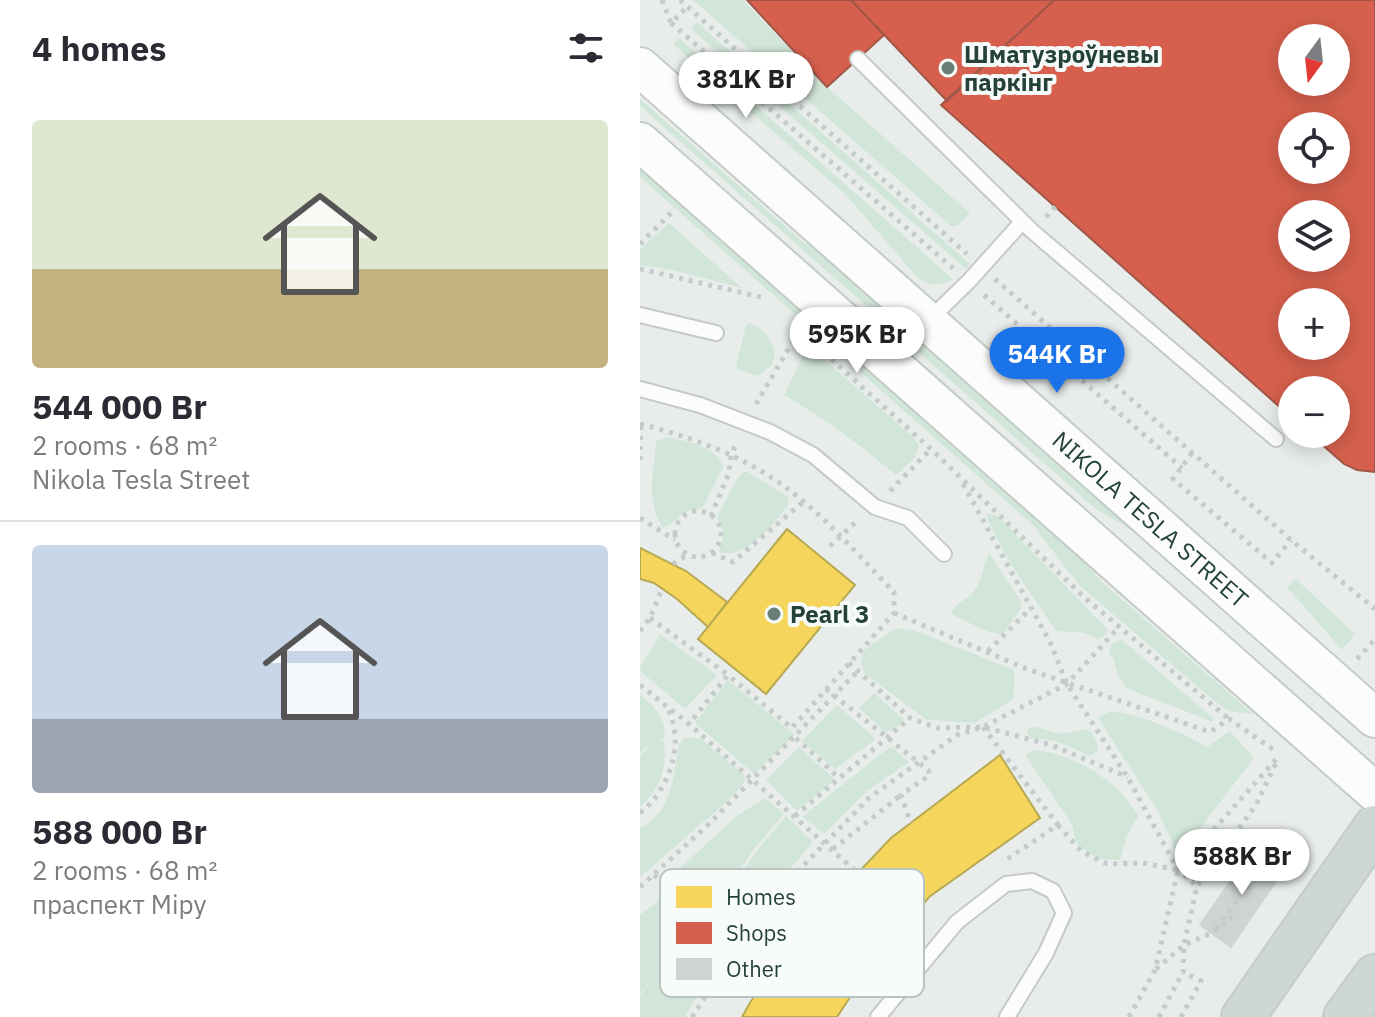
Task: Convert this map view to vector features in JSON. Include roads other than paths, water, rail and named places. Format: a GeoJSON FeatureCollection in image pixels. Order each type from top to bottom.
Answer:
{"type":"FeatureCollection","features":[{"type":"Feature","properties":{"kind":"main road","name":"NIKOLA TESLA STREET"},"geometry":{"type":"LineString","coordinates":[[640,67],[1375,718]]}},
{"type":"Feature","properties":{"kind":"main road"},"geometry":{"type":"LineString","coordinates":[[640,142],[1375,792]]}},
{"type":"Feature","properties":{"kind":"main road"},"geometry":{"type":"LineString","coordinates":[[1243,1017],[1375,827]]}},
{"type":"Feature","properties":{"kind":"main road"},"geometry":{"type":"LineString","coordinates":[[1345,1017],[1375,976]]}},
{"type":"Feature","properties":{"kind":"lane"},"geometry":{"type":"LineString","coordinates":[[858,59],[1022,222],[1276,439]]}},
{"type":"Feature","properties":{"kind":"lane"},"geometry":{"type":"LineString","coordinates":[[927,321],[969,281],[1022,222]]}},
{"type":"Feature","properties":{"kind":"lane"},"geometry":{"type":"LineString","coordinates":[[640,315],[716,333]]}},
{"type":"Feature","properties":{"kind":"lane"},"geometry":{"type":"LineString","coordinates":[[640,389],[700,405],[770,432],[813,455],[875,507],[908,518],[944,554]]}},
{"type":"Feature","properties":{"kind":"lane"},"geometry":{"type":"LineString","coordinates":[[924,962],[957,922],[1006,884],[1032,881],[1053,891],[1064,913],[1046,953],[1007,1017]]}},
{"type":"Feature","properties":{"kind":"lane"},"geometry":{"type":"LineString","coordinates":[[878,1017],[895,997]]}},
{"type":"Feature","properties":{"kind":"place","name":"Шматузроўневы паркінг"},"geometry":{"type":"Point","coordinates":[948,68]}},
{"type":"Feature","properties":{"kind":"place","name":"Pearl 3"},"geometry":{"type":"Point","coordinates":[774,614]}}]}
